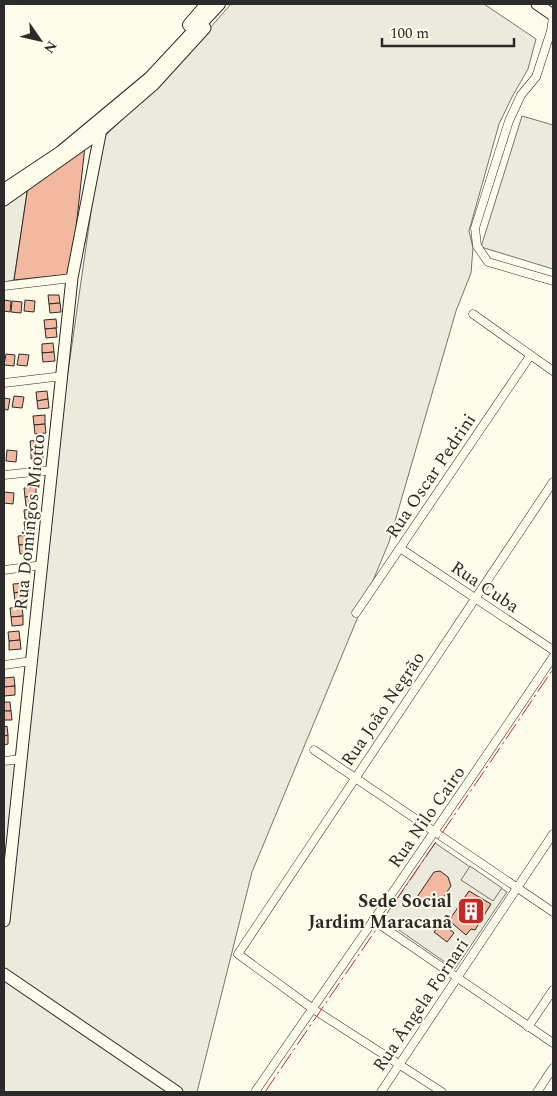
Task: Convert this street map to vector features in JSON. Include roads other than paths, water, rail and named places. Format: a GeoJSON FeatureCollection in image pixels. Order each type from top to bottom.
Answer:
{"type":"FeatureCollection","features":[{"type":"Feature","properties":{"kind":"main road"},"geometry":{"type":"LineString","coordinates":[[4,181],[55,146],[143,73],[207,4]]}},
{"type":"Feature","properties":{"kind":"main road"},"geometry":{"type":"LineString","coordinates":[[101,129],[219,4]]}},
{"type":"Feature","properties":{"kind":"main road"},"geometry":{"type":"LineString","coordinates":[[4,190],[61,152],[150,78]]}},
{"type":"Feature","properties":{"kind":"street"},"geometry":{"type":"LineString","coordinates":[[4,200],[101,129],[154,84],[227,4]]}},
{"type":"Feature","properties":{"kind":"street"},"geometry":{"type":"LineString","coordinates":[[537,4],[553,16],[551,31],[536,77],[521,95],[509,121],[475,228],[478,246],[488,262],[553,282]]}},
{"type":"Feature","properties":{"kind":"street","name":"Rua Domingos Miotto"},"geometry":{"type":"LineString","coordinates":[[4,921],[72,278],[101,129]]}},
{"type":"Feature","properties":{"kind":"street"},"geometry":{"type":"LineString","coordinates":[[4,286],[72,278]]}},
{"type":"Feature","properties":{"kind":"street"},"geometry":{"type":"LineString","coordinates":[[473,314],[553,371]]}},
{"type":"Feature","properties":{"kind":"street","name":"Rua Oscar Pedrini"},"geometry":{"type":"LineString","coordinates":[[356,613],[530,356]]}},
{"type":"Feature","properties":{"kind":"street"},"geometry":{"type":"LineString","coordinates":[[4,383],[63,376]]}},
{"type":"Feature","properties":{"kind":"street"},"geometry":{"type":"LineString","coordinates":[[4,475],[53,470]]}},
{"type":"Feature","properties":{"kind":"street","name":"Rua João Negrão"},"geometry":{"type":"LineString","coordinates":[[313,1009],[238,954],[553,482]]}},
{"type":"Feature","properties":{"kind":"street","name":"Rua Cuba"},"geometry":{"type":"LineString","coordinates":[[400,548],[553,650]]}},
{"type":"Feature","properties":{"kind":"street"},"geometry":{"type":"LineString","coordinates":[[4,570],[43,565]]}},
{"type":"Feature","properties":{"kind":"street","name":"Rua Nilo Cairo"},"geometry":{"type":"LineString","coordinates":[[256,1092],[553,657]]}},
{"type":"Feature","properties":{"kind":"street"},"geometry":{"type":"LineString","coordinates":[[4,665],[32,662]]}},
{"type":"Feature","properties":{"kind":"street"},"geometry":{"type":"LineString","coordinates":[[314,750],[553,912]]}},
{"type":"Feature","properties":{"kind":"street"},"geometry":{"type":"LineString","coordinates":[[4,761],[21,759]]}},
{"type":"Feature","properties":{"kind":"street","name":"Rua Ângela Fornari"},"geometry":{"type":"LineString","coordinates":[[381,1092],[553,834]]}},
{"type":"Feature","properties":{"kind":"street"},"geometry":{"type":"LineString","coordinates":[[373,920],[553,1043]]}},
{"type":"Feature","properties":{"kind":"street"},"geometry":{"type":"LineString","coordinates":[[4,974],[176,1092]]}},
{"type":"Feature","properties":{"kind":"street"},"geometry":{"type":"LineString","coordinates":[[528,1027],[553,990]]}},
{"type":"Feature","properties":{"kind":"street"},"geometry":{"type":"LineString","coordinates":[[313,1009],[442,1092]]}},
{"type":"Feature","properties":{"kind":"street"},"geometry":{"type":"LineString","coordinates":[[537,1092],[553,1068]]}},
{"type":"Feature","properties":{"kind":"place","name":"Sede Social Jardim Maracanã"},"geometry":{"type":"Point","coordinates":[471,911]}}]}
